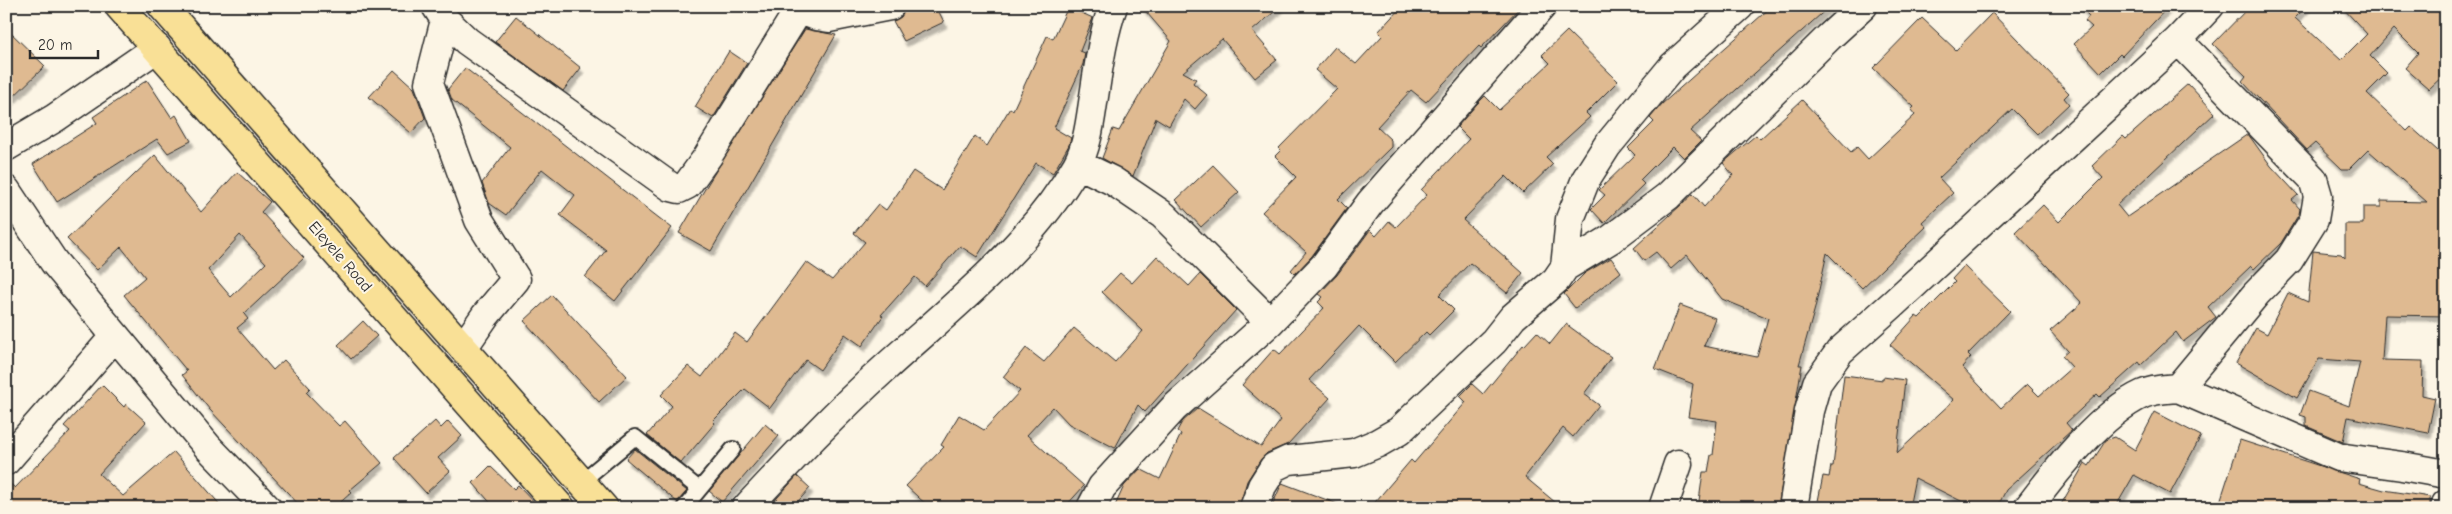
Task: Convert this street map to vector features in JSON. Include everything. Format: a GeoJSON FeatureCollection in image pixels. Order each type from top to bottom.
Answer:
{"type":"FeatureCollection","features":[{"type":"Feature","properties":{"kind":"main road","name":"Eleyele Road"},"geometry":{"type":"LineString","coordinates":[[119,6],[561,508]]}},
{"type":"Feature","properties":{"kind":"main road","name":"Eleyele Road"},"geometry":{"type":"LineString","coordinates":[[162,6],[372,242],[463,348],[539,431],[604,508]]}},
{"type":"Feature","properties":{"kind":"street"},"geometry":{"type":"LineString","coordinates":[[440,13],[475,46],[671,187],[679,190],[687,185],[708,156],[798,11],[829,18],[890,6]]}},
{"type":"Feature","properties":{"kind":"street"},"geometry":{"type":"LineString","coordinates":[[746,508],[832,417],[974,288],[1028,231],[1078,164],[1089,130],[1100,58],[1113,6]]}},
{"type":"Feature","properties":{"kind":"street"},"geometry":{"type":"LineString","coordinates":[[1091,508],[1102,487],[1174,408],[1270,322],[1324,266],[1370,203],[1542,6]]}},
{"type":"Feature","properties":{"kind":"street"},"geometry":{"type":"LineString","coordinates":[[1565,267],[1570,219],[1586,180],[1607,146],[1673,66],[1740,6]]}},
{"type":"Feature","properties":{"kind":"street"},"geometry":{"type":"LineString","coordinates":[[1254,508],[1262,486],[1274,467],[1289,460],[1354,453],[1378,443],[1399,431],[1494,341],[1513,317],[1556,280],[1565,267],[1611,239],[1668,196],[1829,37],[1863,6]]}},
{"type":"Feature","properties":{"kind":"street"},"geometry":{"type":"LineString","coordinates":[[1794,508],[1809,411],[1817,383],[1840,350],[1902,296],[2178,40],[2210,6]]}},
{"type":"Feature","properties":{"kind":"street"},"geometry":{"type":"LineString","coordinates":[[440,13],[429,83],[479,220],[516,279],[484,316],[463,348]]}},
{"type":"Feature","properties":{"kind":"street"},"geometry":{"type":"LineString","coordinates":[[2178,40],[2313,179],[2318,196],[2314,220],[2289,260],[2256,294],[2178,388]]}},
{"type":"Feature","properties":{"kind":"street"},"geometry":{"type":"LineString","coordinates":[[6,148],[55,118],[157,48]]}},
{"type":"Feature","properties":{"kind":"street"},"geometry":{"type":"LineString","coordinates":[[1078,164],[1113,181],[1163,215],[1270,322]]}},
{"type":"Feature","properties":{"kind":"street"},"geometry":{"type":"LineString","coordinates":[[6,190],[54,262],[207,446],[267,508]]}},
{"type":"Feature","properties":{"kind":"street"},"geometry":{"type":"LineString","coordinates":[[6,461],[115,336]]}},
{"type":"Feature","properties":{"kind":"street"},"geometry":{"type":"LineString","coordinates":[[2028,508],[2064,461],[2122,406],[2145,393],[2178,388],[2338,457],[2446,474]]}},
{"type":"Feature","properties":{"kind":"street"},"geometry":{"type":"LineString","coordinates":[[1663,508],[1678,464]]}},
{"type":"Feature","properties":{"kind":"lane"},"geometry":{"type":"LineString","coordinates":[[581,482],[635,437],[699,489]]}},
{"type":"Feature","properties":{"kind":"lane"},"geometry":{"type":"LineString","coordinates":[[684,508],[734,449]]}},
{"type":"Feature","properties":{"kind":"building"},"geometry":{"type":"Polygon","coordinates":[[[907,6],[936,6],[944,22],[904,41],[893,21],[901,17],[907,6]]]}},
{"type":"Feature","properties":{"kind":"building"},"geometry":{"type":"Polygon","coordinates":[[[1141,6],[1281,6],[1252,31],[1277,60],[1255,78],[1222,39],[1183,72],[1196,79],[1193,83],[1207,95],[1195,109],[1184,99],[1169,126],[1156,118],[1133,176],[1102,158],[1113,129],[1119,131],[1171,41],[1141,6]]]}},
{"type":"Feature","properties":{"kind":"building"},"geometry":{"type":"Polygon","coordinates":[[[1402,6],[1521,6],[1481,48],[1479,46],[1426,102],[1411,90],[1377,127],[1391,140],[1391,147],[1338,199],[1347,208],[1312,256],[1295,274],[1291,270],[1306,252],[1262,212],[1296,177],[1275,156],[1281,150],[1279,148],[1337,89],[1315,70],[1335,47],[1356,64],[1382,36],[1378,32],[1402,6]]]}},
{"type":"Feature","properties":{"kind":"building"},"geometry":{"type":"Polygon","coordinates":[[[1772,6],[1830,6],[1690,131],[1701,141],[1684,158],[1673,147],[1640,180],[1644,184],[1604,223],[1591,209],[1605,195],[1599,190],[1635,155],[1628,148],[1654,122],[1650,118],[1662,104],[1772,6]]]}},
{"type":"Feature","properties":{"kind":"building"},"geometry":{"type":"Polygon","coordinates":[[[2079,6],[2169,6],[2122,56],[2120,54],[2101,73],[2074,44],[2092,27],[2085,21],[2089,16],[2079,6]]]}},
{"type":"Feature","properties":{"kind":"building"},"geometry":{"type":"Polygon","coordinates":[[[2250,6],[2307,6],[2295,18],[2341,60],[2367,34],[2341,6],[2446,6],[2446,73],[2429,89],[2405,68],[2418,53],[2394,29],[2370,56],[2387,73],[2367,93],[2407,131],[2411,127],[2446,158],[2446,316],[2385,315],[2382,360],[2423,361],[2422,395],[2435,398],[2428,433],[2348,417],[2343,442],[2306,426],[2306,417],[2300,415],[2309,391],[2349,406],[2360,362],[2319,359],[2297,398],[2236,363],[2256,328],[2267,334],[2288,293],[2308,302],[2313,251],[2341,254],[2345,258],[2345,224],[2363,224],[2363,207],[2381,207],[2381,201],[2427,202],[2368,150],[2349,169],[2342,169],[2315,143],[2307,150],[2242,81],[2246,76],[2213,44],[2250,6]]]}},
{"type":"Feature","properties":{"kind":"building"},"geometry":{"type":"Polygon","coordinates":[[[1068,7],[1093,18],[1080,51],[1085,53],[1083,64],[1054,128],[1071,138],[1069,145],[1053,173],[1036,163],[977,257],[960,246],[925,286],[915,277],[881,315],[883,316],[862,346],[845,334],[820,370],[806,360],[770,408],[745,389],[713,421],[715,423],[681,463],[647,435],[672,406],[661,395],[688,366],[702,377],[735,333],[747,342],[806,262],[832,280],[865,242],[854,233],[878,204],[886,210],[913,171],[942,190],[975,136],[987,146],[1010,108],[1013,110],[1047,36],[1053,39],[1068,7]]]}},
{"type":"Feature","properties":{"kind":"building"},"geometry":{"type":"Polygon","coordinates":[[[1992,13],[2069,93],[2064,98],[2069,104],[2037,134],[2012,109],[1939,178],[1953,193],[1922,222],[1926,227],[1862,288],[1827,253],[1815,308],[1799,365],[1802,365],[1778,508],[1698,508],[1703,472],[1708,472],[1711,455],[1713,455],[1717,421],[1688,417],[1693,384],[1655,369],[1680,305],[1715,318],[1704,346],[1757,357],[1768,318],[1722,299],[1687,255],[1671,269],[1656,252],[1644,261],[1634,248],[1693,194],[1704,207],[1733,175],[1723,163],[1756,135],[1760,139],[1802,100],[1851,152],[1857,147],[1868,159],[1915,115],[1911,110],[1914,107],[1873,68],[1922,18],[1956,50],[1992,13]]]}},
{"type":"Feature","properties":{"kind":"building"},"geometry":{"type":"Polygon","coordinates":[[[516,16],[581,68],[563,91],[495,42],[516,16]]]}},
{"type":"Feature","properties":{"kind":"building"},"geometry":{"type":"Polygon","coordinates":[[[6,28],[45,66],[6,104],[6,28]]]}},
{"type":"Feature","properties":{"kind":"building"},"geometry":{"type":"Polygon","coordinates":[[[805,29],[836,35],[711,251],[679,233],[805,29]]]}},
{"type":"Feature","properties":{"kind":"building"},"geometry":{"type":"Polygon","coordinates":[[[1567,31],[1618,81],[1586,113],[1590,117],[1546,157],[1553,164],[1523,193],[1506,176],[1463,220],[1523,273],[1507,293],[1470,263],[1439,295],[1454,310],[1429,335],[1426,332],[1395,362],[1359,326],[1309,380],[1330,398],[1288,444],[1267,453],[1261,459],[1247,481],[1239,508],[1114,508],[1124,486],[1140,469],[1160,479],[1181,434],[1177,431],[1182,422],[1198,408],[1261,447],[1281,420],[1242,385],[1274,349],[1280,354],[1324,308],[1318,302],[1323,297],[1319,294],[1337,275],[1370,230],[1376,236],[1389,221],[1396,227],[1427,195],[1421,190],[1469,139],[1457,127],[1476,105],[1485,96],[1499,110],[1550,63],[1542,55],[1567,31]]]}},
{"type":"Feature","properties":{"kind":"building"},"geometry":{"type":"Polygon","coordinates":[[[729,51],[747,63],[713,118],[695,107],[729,51]]]}},
{"type":"Feature","properties":{"kind":"building"},"geometry":{"type":"Polygon","coordinates":[[[465,68],[672,228],[615,301],[585,277],[606,250],[560,215],[575,195],[542,169],[506,215],[489,203],[482,183],[510,147],[452,100],[448,89],[465,68]]]}},
{"type":"Feature","properties":{"kind":"building"},"geometry":{"type":"Polygon","coordinates":[[[394,70],[414,88],[425,118],[411,133],[369,97],[394,70]]]}},
{"type":"Feature","properties":{"kind":"building"},"geometry":{"type":"Polygon","coordinates":[[[147,80],[172,118],[176,115],[191,141],[168,153],[157,139],[57,202],[33,164],[97,123],[93,117],[147,80]]]}},
{"type":"Feature","properties":{"kind":"building"},"geometry":{"type":"Polygon","coordinates":[[[2188,84],[2215,113],[2117,205],[2127,217],[2248,134],[2271,166],[2298,195],[2292,200],[2300,209],[2299,214],[2281,243],[2254,269],[2251,266],[2208,307],[2216,317],[2183,342],[2176,332],[2141,365],[2139,362],[2100,397],[2097,394],[2066,423],[2072,430],[2006,490],[1997,508],[1975,508],[1915,478],[1909,508],[1854,508],[1818,501],[1823,476],[1829,477],[1831,466],[1833,466],[1844,375],[1883,380],[1883,377],[1905,380],[1897,453],[1954,400],[1890,345],[1916,316],[1919,318],[1955,282],[1952,279],[1964,266],[2010,311],[1968,354],[1971,357],[1962,367],[2001,408],[2027,384],[2039,396],[2072,367],[2062,356],[2068,351],[2050,331],[2082,303],[2015,232],[2043,205],[2059,222],[2103,178],[2092,166],[2123,136],[2126,139],[2188,84]]]}},
{"type":"Feature","properties":{"kind":"building"},"geometry":{"type":"Polygon","coordinates":[[[155,155],[201,212],[237,172],[270,202],[261,212],[304,258],[244,314],[248,319],[237,328],[273,370],[284,360],[310,388],[306,392],[339,426],[345,421],[382,463],[350,490],[352,492],[334,508],[302,508],[210,410],[182,375],[187,371],[124,295],[145,277],[121,247],[97,270],[67,239],[155,155]],[[240,235],[208,270],[231,297],[266,263],[240,235]]]}},
{"type":"Feature","properties":{"kind":"building"},"geometry":{"type":"Polygon","coordinates":[[[1213,165],[1239,192],[1201,227],[1176,200],[1213,165]]]}},
{"type":"Feature","properties":{"kind":"building"},"geometry":{"type":"Polygon","coordinates":[[[1157,256],[1189,286],[1200,274],[1236,310],[1145,412],[1138,405],[1115,448],[1069,424],[1053,407],[1027,435],[1084,486],[1064,508],[930,508],[906,486],[944,447],[941,445],[959,415],[984,430],[1020,391],[1003,377],[1026,348],[1044,362],[1074,328],[1115,362],[1143,331],[1102,292],[1120,273],[1132,283],[1157,256]]]}},
{"type":"Feature","properties":{"kind":"building"},"geometry":{"type":"Polygon","coordinates":[[[1611,258],[1621,272],[1575,308],[1564,294],[1585,273],[1611,258]]]}},
{"type":"Feature","properties":{"kind":"building"},"geometry":{"type":"Polygon","coordinates":[[[552,295],[627,376],[599,402],[524,321],[552,295]]]}},
{"type":"Feature","properties":{"kind":"building"},"geometry":{"type":"Polygon","coordinates":[[[363,321],[377,336],[351,359],[338,345],[363,321]]]}},
{"type":"Feature","properties":{"kind":"building"},"geometry":{"type":"Polygon","coordinates":[[[1566,324],[1611,357],[1584,394],[1599,405],[1573,437],[1563,428],[1525,477],[1562,508],[1370,508],[1411,460],[1414,463],[1466,402],[1460,396],[1472,384],[1483,394],[1523,345],[1537,332],[1550,344],[1566,324]]]}},
{"type":"Feature","properties":{"kind":"building"},"geometry":{"type":"Polygon","coordinates":[[[102,385],[124,407],[126,404],[146,422],[99,474],[123,496],[174,452],[223,508],[6,508],[6,480],[15,488],[70,431],[64,426],[102,385]]]}},
{"type":"Feature","properties":{"kind":"building"},"geometry":{"type":"Polygon","coordinates":[[[2155,412],[2201,436],[2170,494],[2134,475],[2115,508],[2059,508],[2085,463],[2089,466],[2106,440],[2115,437],[2135,450],[2155,412]]]}},
{"type":"Feature","properties":{"kind":"building"},"geometry":{"type":"Polygon","coordinates":[[[435,421],[441,428],[448,421],[462,436],[438,458],[450,471],[426,493],[394,458],[435,421]]]}},
{"type":"Feature","properties":{"kind":"building"},"geometry":{"type":"Polygon","coordinates":[[[765,424],[779,436],[722,502],[709,491],[765,424]]]}},
{"type":"Feature","properties":{"kind":"building"},"geometry":{"type":"Polygon","coordinates":[[[2240,440],[2360,479],[2359,483],[2384,490],[2430,497],[2430,508],[2218,508],[2240,440]]]}},
{"type":"Feature","properties":{"kind":"building"},"geometry":{"type":"Polygon","coordinates":[[[635,449],[687,491],[677,502],[626,459],[635,449]]]}},
{"type":"Feature","properties":{"kind":"building"},"geometry":{"type":"Polygon","coordinates":[[[490,466],[514,489],[518,485],[540,508],[495,508],[473,483],[490,466]]]}},
{"type":"Feature","properties":{"kind":"building"},"geometry":{"type":"Polygon","coordinates":[[[797,476],[810,488],[792,508],[768,508],[797,476]]]}},
{"type":"Feature","properties":{"kind":"building"},"geometry":{"type":"Polygon","coordinates":[[[1282,483],[1343,506],[1343,508],[1271,508],[1282,483]]]}}]}
